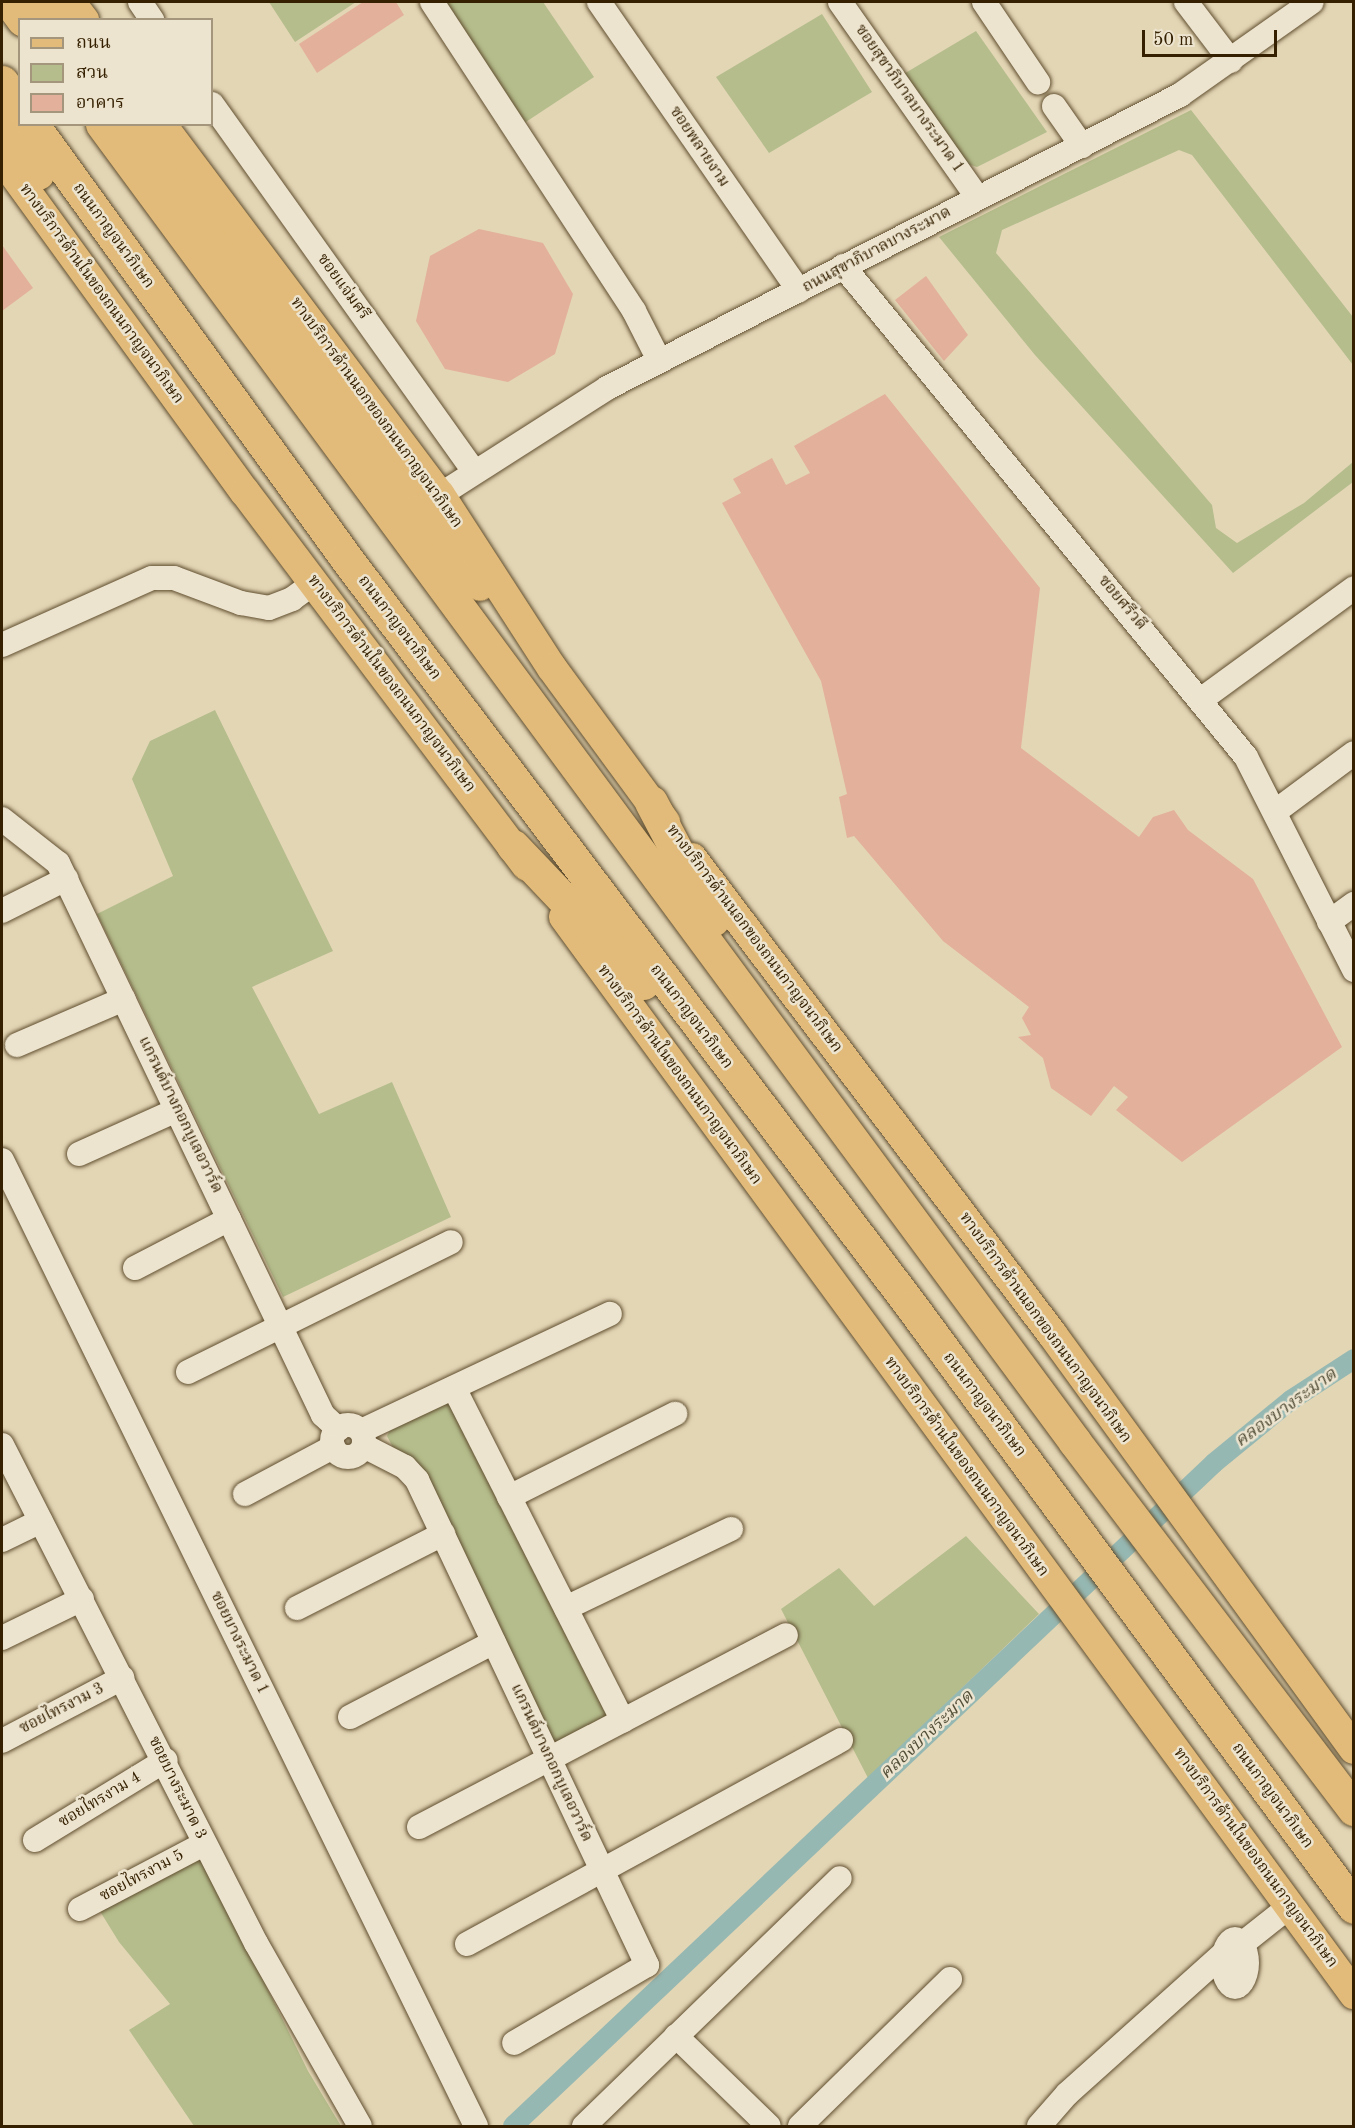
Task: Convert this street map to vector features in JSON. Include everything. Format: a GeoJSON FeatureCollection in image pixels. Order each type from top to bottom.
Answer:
{"type":"FeatureCollection","features":[{"type":"Feature","properties":{"kind":"highway"},"geometry":{"type":"LineString","coordinates":[[10,2],[22,18]]}},
{"type":"Feature","properties":{"kind":"highway"},"geometry":{"type":"LineString","coordinates":[[2,82],[18,104]]}},
{"type":"Feature","properties":{"kind":"highway","name":"ถนนกาญจนาภิเษก"},"geometry":{"type":"LineString","coordinates":[[33,126],[346,558],[1037,1476],[1353,1906]]}},
{"type":"Feature","properties":{"kind":"highway"},"geometry":{"type":"LineString","coordinates":[[103,126],[1075,1442],[1353,1809]]}},
{"type":"Feature","properties":{"kind":"highway"},"geometry":{"type":"LineString","coordinates":[[651,802],[761,1014]]}},
{"type":"Feature","properties":{"kind":"highway"},"geometry":{"type":"LineString","coordinates":[[513,846],[751,1097]]}},
{"type":"Feature","properties":{"kind":"main road"},"geometry":{"type":"LineString","coordinates":[[44,2],[56,18]]}},
{"type":"Feature","properties":{"kind":"main road"},"geometry":{"type":"LineString","coordinates":[[70,2],[82,18]]}},
{"type":"Feature","properties":{"kind":"main road"},"geometry":{"type":"LineString","coordinates":[[2,124],[326,572],[420,720]]}},
{"type":"Feature","properties":{"kind":"main road"},"geometry":{"type":"LineString","coordinates":[[132,126],[415,511],[552,668]]}},
{"type":"Feature","properties":{"kind":"main road","name":"ทางบริการด้านนอกของถนนกาญจนาภิเษก"},"geometry":{"type":"LineString","coordinates":[[163,126],[440,495],[552,668],[1109,1415],[1353,1749]]}},
{"type":"Feature","properties":{"kind":"main road","name":"ทางบริการด้านในของถนนกาญจนาภิเษก"},"geometry":{"type":"LineString","coordinates":[[2,158],[314,583],[420,720],[513,846],[1353,1994]]}},
{"type":"Feature","properties":{"kind":"street"},"geometry":{"type":"LineString","coordinates":[[140,2],[151,18]]}},
{"type":"Feature","properties":{"kind":"street"},"geometry":{"type":"LineString","coordinates":[[432,2],[634,311],[659,360]]}},
{"type":"Feature","properties":{"kind":"street","name":"ซอยพลายงาม"},"geometry":{"type":"LineString","coordinates":[[599,2],[799,291]]}},
{"type":"Feature","properties":{"kind":"street","name":"ซอยสุขาภิบาลบางระมาด 1"},"geometry":{"type":"LineString","coordinates":[[840,2],[977,197]]}},
{"type":"Feature","properties":{"kind":"street"},"geometry":{"type":"LineString","coordinates":[[984,2],[1038,82]]}},
{"type":"Feature","properties":{"kind":"street"},"geometry":{"type":"LineString","coordinates":[[1186,2],[1231,61]]}},
{"type":"Feature","properties":{"kind":"street","name":"ถนนสุขาภิบาลบางระมาด"},"geometry":{"type":"LineString","coordinates":[[440,495],[474,471],[659,360],[799,291],[977,197],[1180,95],[1312,2]]}},
{"type":"Feature","properties":{"kind":"street","name":"ซอยแจ่มศรี"},"geometry":{"type":"LineString","coordinates":[[213,105],[474,471]]}},
{"type":"Feature","properties":{"kind":"street"},"geometry":{"type":"LineString","coordinates":[[1054,106],[1082,146]]}},
{"type":"Feature","properties":{"kind":"street","name":"ซอยศรีวดี"},"geometry":{"type":"LineString","coordinates":[[843,266],[1202,699],[1246,758],[1276,811],[1353,970]]}},
{"type":"Feature","properties":{"kind":"street"},"geometry":{"type":"LineString","coordinates":[[2,645],[152,578],[174,578],[241,603],[269,608],[292,599],[314,583]]}},
{"type":"Feature","properties":{"kind":"street"},"geometry":{"type":"LineString","coordinates":[[1202,699],[1353,588]]}},
{"type":"Feature","properties":{"kind":"street"},"geometry":{"type":"LineString","coordinates":[[1276,811],[1353,753]]}},
{"type":"Feature","properties":{"kind":"street","name":"แกรนด์บางกอกบูเลอวาร์ด"},"geometry":{"type":"LineString","coordinates":[[2,819],[58,863],[323,1415],[349,1438],[405,1467],[417,1480],[647,1965],[514,2043]]}},
{"type":"Feature","properties":{"kind":"street"},"geometry":{"type":"LineString","coordinates":[[2,911],[66,879]]}},
{"type":"Feature","properties":{"kind":"street"},"geometry":{"type":"LineString","coordinates":[[1329,922],[1353,904]]}},
{"type":"Feature","properties":{"kind":"street"},"geometry":{"type":"LineString","coordinates":[[17,1045],[124,999]]}},
{"type":"Feature","properties":{"kind":"street"},"geometry":{"type":"LineString","coordinates":[[79,1154],[177,1110]]}},
{"type":"Feature","properties":{"kind":"street","name":"ซอยบางระมาด 1"},"geometry":{"type":"LineString","coordinates":[[2,1160],[476,2127]]}},
{"type":"Feature","properties":{"kind":"street"},"geometry":{"type":"LineString","coordinates":[[135,1268],[229,1219]]}},
{"type":"Feature","properties":{"kind":"street"},"geometry":{"type":"LineString","coordinates":[[188,1372],[451,1242]]}},
{"type":"Feature","properties":{"kind":"street"},"geometry":{"type":"LineString","coordinates":[[245,1494],[349,1438],[610,1314]]}},
{"type":"Feature","properties":{"kind":"street"},"geometry":{"type":"LineString","coordinates":[[454,1388],[623,1721]]}},
{"type":"Feature","properties":{"kind":"street"},"geometry":{"type":"LineString","coordinates":[[509,1497],[675,1414]]}},
{"type":"Feature","properties":{"kind":"street","name":"ซอยบางระมาด 3"},"geometry":{"type":"LineString","coordinates":[[2,1445],[165,1760],[204,1844],[360,2127]]}},
{"type":"Feature","properties":{"kind":"street"},"geometry":{"type":"LineString","coordinates":[[2,1540],[40,1521]]}},
{"type":"Feature","properties":{"kind":"street"},"geometry":{"type":"LineString","coordinates":[[566,1608],[731,1529]]}},
{"type":"Feature","properties":{"kind":"street"},"geometry":{"type":"LineString","coordinates":[[297,1608],[443,1534]]}},
{"type":"Feature","properties":{"kind":"street"},"geometry":{"type":"LineString","coordinates":[[2,1638],[82,1599]]}},
{"type":"Feature","properties":{"kind":"street"},"geometry":{"type":"LineString","coordinates":[[419,1827],[550,1761],[786,1635]]}},
{"type":"Feature","properties":{"kind":"street"},"geometry":{"type":"LineString","coordinates":[[350,1717],[494,1642]]}},
{"type":"Feature","properties":{"kind":"street","name":"ซอยไทรงาม 3"},"geometry":{"type":"LineString","coordinates":[[2,1741],[122,1678]]}},
{"type":"Feature","properties":{"kind":"street"},"geometry":{"type":"LineString","coordinates":[[467,1944],[841,1740]]}},
{"type":"Feature","properties":{"kind":"street","name":"ซอยไทรงาม 4"},"geometry":{"type":"LineString","coordinates":[[35,1840],[165,1760]]}},
{"type":"Feature","properties":{"kind":"street","name":"ซอยไทรงาม 5"},"geometry":{"type":"LineString","coordinates":[[80,1909],[204,1844]]}},
{"type":"Feature","properties":{"kind":"street"},"geometry":{"type":"LineString","coordinates":[[584,2127],[840,1878]]}},
{"type":"Feature","properties":{"kind":"street"},"geometry":{"type":"LineString","coordinates":[[1040,2127],[1066,2094],[1233,1949],[1290,1906]]}},
{"type":"Feature","properties":{"kind":"street"},"geometry":{"type":"LineString","coordinates":[[800,2127],[950,1979]]}},
{"type":"Feature","properties":{"kind":"street"},"geometry":{"type":"LineString","coordinates":[[676,2036],[769,2127]]}},
{"type":"Feature","properties":{"kind":"green space"},"geometry":{"type":"Polygon","coordinates":[[[269,2],[356,2],[295,42],[269,2]]]}},
{"type":"Feature","properties":{"kind":"green space"},"geometry":{"type":"Polygon","coordinates":[[[422,2],[543,2],[594,77],[506,135],[422,2]]]}},
{"type":"Feature","properties":{"kind":"green space"},"geometry":{"type":"Polygon","coordinates":[[[822,14],[872,92],[769,153],[716,77],[822,14]]]}},
{"type":"Feature","properties":{"kind":"green space"},"geometry":{"type":"Polygon","coordinates":[[[976,31],[1047,132],[977,167],[964,163],[902,75],[976,31]]]}},
{"type":"Feature","properties":{"kind":"green space"},"geometry":{"type":"Polygon","coordinates":[[[1191,110],[1353,317],[1353,365],[1192,155],[1179,150],[1002,230],[996,253],[1212,505],[1216,528],[1237,543],[1304,503],[1353,462],[1353,482],[1233,573],[1035,355],[939,237],[1191,110]]]}},
{"type":"Feature","properties":{"kind":"green space"},"geometry":{"type":"Polygon","coordinates":[[[215,710],[333,951],[252,987],[319,1114],[392,1082],[451,1217],[283,1297],[97,914],[173,876],[132,779],[150,741],[215,710]]]}},
{"type":"Feature","properties":{"kind":"green space"},"geometry":{"type":"Polygon","coordinates":[[[448,1399],[610,1714],[552,1747],[387,1436],[393,1424],[448,1399]]]}},
{"type":"Feature","properties":{"kind":"green space"},"geometry":{"type":"Polygon","coordinates":[[[966,1536],[1039,1614],[868,1778],[781,1609],[839,1568],[874,1606],[966,1536]]]}},
{"type":"Feature","properties":{"kind":"green space"},"geometry":{"type":"Polygon","coordinates":[[[202,1856],[308,2071],[341,2126],[194,2126],[129,2030],[170,2004],[119,1942],[98,1908],[202,1856]]]}},
{"type":"Feature","properties":{"kind":"building"},"geometry":{"type":"Polygon","coordinates":[[[363,2],[396,2],[404,15],[317,73],[299,44],[363,2]]]}},
{"type":"Feature","properties":{"kind":"building"},"geometry":{"type":"Polygon","coordinates":[[[479,229],[543,243],[573,294],[555,354],[508,382],[445,369],[416,321],[430,256],[479,229]]]}},
{"type":"Feature","properties":{"kind":"building"},"geometry":{"type":"Polygon","coordinates":[[[2,245],[33,288],[2,311],[2,245]]]}},
{"type":"Feature","properties":{"kind":"building"},"geometry":{"type":"Polygon","coordinates":[[[926,276],[968,335],[944,361],[895,300],[926,276]]]}},
{"type":"Feature","properties":{"kind":"building"},"geometry":{"type":"Polygon","coordinates":[[[885,394],[1040,588],[1021,748],[1139,837],[1153,817],[1174,810],[1188,830],[1253,879],[1342,1047],[1182,1162],[1116,1110],[1128,1097],[1114,1086],[1091,1116],[1051,1088],[1043,1058],[1018,1037],[1031,1035],[1022,1018],[1029,1007],[943,941],[854,836],[847,838],[839,797],[847,794],[821,681],[722,503],[741,493],[733,479],[772,458],[786,485],[810,473],[794,446],[885,394]]]}},
{"type":"Feature","properties":{"kind":"waterway","name":"คลองบางระมาด"},"geometry":{"type":"LineString","coordinates":[[513,2126],[1214,1463],[1291,1400],[1354,1359]]}}]}
